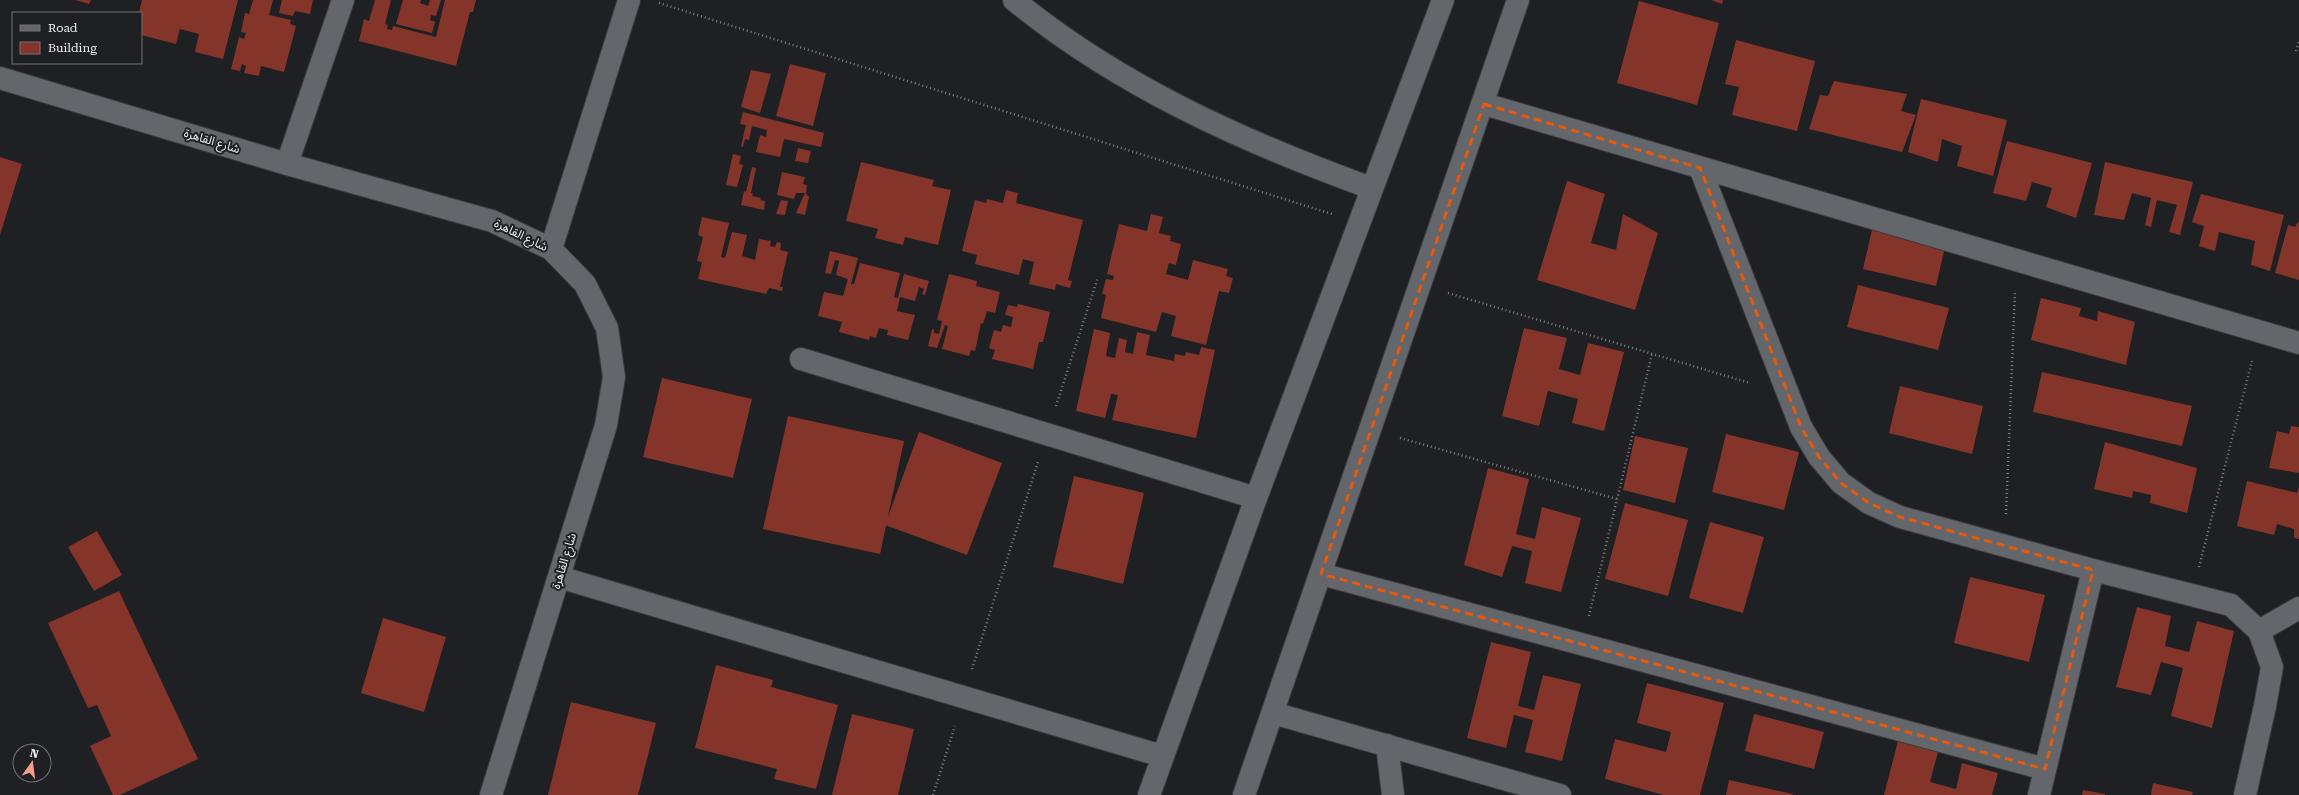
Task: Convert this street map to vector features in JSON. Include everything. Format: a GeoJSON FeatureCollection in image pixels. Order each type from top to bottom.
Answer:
{"type":"FeatureCollection","features":[{"type":"Feature","properties":{"kind":"street"},"geometry":{"type":"LineString","coordinates":[[287,164],[343,0]]}},
{"type":"Feature","properties":{"kind":"street"},"geometry":{"type":"LineString","coordinates":[[551,249],[629,0]]}},
{"type":"Feature","properties":{"kind":"street"},"geometry":{"type":"LineString","coordinates":[[1014,0],[1086,52],[1154,93],[1231,133],[1296,161],[1371,188]]}},
{"type":"Feature","properties":{"kind":"street"},"geometry":{"type":"LineString","coordinates":[[1149,795],[1256,498],[1371,188],[1443,0]]}},
{"type":"Feature","properties":{"kind":"street"},"geometry":{"type":"LineString","coordinates":[[1244,795],[1372,430],[1484,104],[1518,0]]}},
{"type":"Feature","properties":{"kind":"street","name":"شارع القاهرة"},"geometry":{"type":"LineString","coordinates":[[0,78],[287,164],[492,221],[551,249],[585,284],[607,328],[614,377],[606,425],[491,795]]}},
{"type":"Feature","properties":{"kind":"street"},"geometry":{"type":"LineString","coordinates":[[1484,104],[2299,343]]}},
{"type":"Feature","properties":{"kind":"street"},"geometry":{"type":"LineString","coordinates":[[1700,168],[1802,427],[1818,457],[1841,483],[1869,503],[1900,517],[2093,570],[2231,605],[2259,631],[2272,667],[2265,706],[2245,795]]}},
{"type":"Feature","properties":{"kind":"street"},"geometry":{"type":"LineString","coordinates":[[801,359],[1256,498]]}},
{"type":"Feature","properties":{"kind":"street"},"geometry":{"type":"LineString","coordinates":[[2039,795],[2093,570]]}},
{"type":"Feature","properties":{"kind":"street"},"geometry":{"type":"LineString","coordinates":[[1321,574],[2045,769]]}},
{"type":"Feature","properties":{"kind":"street"},"geometry":{"type":"LineString","coordinates":[[559,577],[1162,756]]}},
{"type":"Feature","properties":{"kind":"street"},"geometry":{"type":"LineString","coordinates":[[2259,631],[2299,608]]}},
{"type":"Feature","properties":{"kind":"street"},"geometry":{"type":"LineString","coordinates":[[1273,713],[1560,795]]}},
{"type":"Feature","properties":{"kind":"street"},"geometry":{"type":"LineString","coordinates":[[1387,745],[1393,795]]}},
{"type":"Feature","properties":{"kind":"path"},"geometry":{"type":"LineString","coordinates":[[658,2],[1359,222]]}},
{"type":"Feature","properties":{"kind":"path"},"geometry":{"type":"LineString","coordinates":[[2296,51],[2299,41]]}},
{"type":"Feature","properties":{"kind":"path"},"geometry":{"type":"LineString","coordinates":[[2004,545],[2017,261]]}},
{"type":"Feature","properties":{"kind":"path"},"geometry":{"type":"LineString","coordinates":[[933,795],[1098,277]]}},
{"type":"Feature","properties":{"kind":"path"},"geometry":{"type":"LineString","coordinates":[[1421,285],[1788,394]]}},
{"type":"Feature","properties":{"kind":"path"},"geometry":{"type":"LineString","coordinates":[[2192,594],[2260,332]]}},
{"type":"Feature","properties":{"kind":"path"},"geometry":{"type":"LineString","coordinates":[[1582,644],[1652,354]]}},
{"type":"Feature","properties":{"kind":"path"},"geometry":{"type":"LineString","coordinates":[[1372,430],[1617,498]]}},
{"type":"Feature","properties":{"kind":"highlighted area"},"geometry":{"type":"Polygon","coordinates":[[[1484,104],[1700,168],[1801,427],[1819,457],[1841,483],[1869,503],[1900,517],[2093,570],[2045,769],[1321,574],[1484,104]]]}},
{"type":"Feature","properties":{"kind":"building"},"geometry":{"type":"Polygon","coordinates":[[[75,0],[91,0],[89,4],[75,0]]]}},
{"type":"Feature","properties":{"kind":"building"},"geometry":{"type":"Polygon","coordinates":[[[142,0],[238,0],[223,59],[195,52],[199,34],[180,29],[176,44],[142,35],[142,12],[139,12],[142,0]]]}},
{"type":"Feature","properties":{"kind":"building"},"geometry":{"type":"Polygon","coordinates":[[[253,0],[273,0],[269,15],[291,20],[290,24],[296,26],[284,72],[261,66],[259,76],[244,73],[246,66],[242,64],[240,71],[231,69],[239,37],[244,39],[246,33],[241,32],[245,13],[249,14],[253,0]]]}},
{"type":"Feature","properties":{"kind":"building"},"geometry":{"type":"Polygon","coordinates":[[[282,0],[313,0],[310,14],[295,11],[293,16],[279,13],[282,0]]]}},
{"type":"Feature","properties":{"kind":"building"},"geometry":{"type":"Polygon","coordinates":[[[375,0],[391,0],[385,24],[388,25],[387,29],[392,30],[393,26],[436,37],[445,0],[476,0],[473,12],[470,12],[456,66],[359,41],[364,19],[369,21],[375,0]]]}},
{"type":"Feature","properties":{"kind":"building"},"geometry":{"type":"Polygon","coordinates":[[[403,0],[421,0],[420,3],[428,6],[430,0],[441,0],[436,16],[431,15],[430,20],[435,22],[432,33],[396,24],[403,0]]]}},
{"type":"Feature","properties":{"kind":"building"},"geometry":{"type":"Polygon","coordinates":[[[1711,0],[1723,0],[1722,4],[1711,0]]]}},
{"type":"Feature","properties":{"kind":"building"},"geometry":{"type":"Polygon","coordinates":[[[1639,1],[1719,23],[1697,105],[1617,83],[1639,1]]]}},
{"type":"Feature","properties":{"kind":"building"},"geometry":{"type":"Polygon","coordinates":[[[1736,40],[1815,61],[1797,131],[1732,115],[1739,87],[1725,84],[1736,40]]]}},
{"type":"Feature","properties":{"kind":"building"},"geometry":{"type":"Polygon","coordinates":[[[790,64],[826,73],[813,126],[776,116],[790,64]]]}},
{"type":"Feature","properties":{"kind":"building"},"geometry":{"type":"Polygon","coordinates":[[[751,70],[771,74],[760,113],[741,107],[751,70]]]}},
{"type":"Feature","properties":{"kind":"building"},"geometry":{"type":"Polygon","coordinates":[[[1834,81],[1907,94],[1901,111],[1916,115],[1902,152],[1809,129],[1820,95],[1828,96],[1834,81]]]}},
{"type":"Feature","properties":{"kind":"building"},"geometry":{"type":"Polygon","coordinates":[[[1921,99],[2007,120],[1993,176],[1957,166],[1962,146],[1942,139],[1938,162],[1908,152],[1921,99]]]}},
{"type":"Feature","properties":{"kind":"building"},"geometry":{"type":"Polygon","coordinates":[[[743,112],[824,133],[821,147],[784,139],[780,157],[756,152],[760,135],[766,137],[767,130],[752,126],[749,140],[745,139],[743,147],[741,146],[746,125],[740,124],[743,112]]]}},
{"type":"Feature","properties":{"kind":"building"},"geometry":{"type":"Polygon","coordinates":[[[2007,141],[2092,163],[2076,218],[2046,207],[2052,188],[2032,182],[2026,201],[1993,193],[2007,141]]]}},
{"type":"Feature","properties":{"kind":"building"},"geometry":{"type":"Polygon","coordinates":[[[798,148],[811,151],[808,163],[795,161],[798,148]]]}},
{"type":"Feature","properties":{"kind":"building"},"geometry":{"type":"Polygon","coordinates":[[[733,154],[741,156],[739,164],[743,165],[737,187],[726,185],[733,154]]]}},
{"type":"Feature","properties":{"kind":"building"},"geometry":{"type":"Polygon","coordinates":[[[0,157],[22,164],[0,235],[0,157]]]}},
{"type":"Feature","properties":{"kind":"building"},"geometry":{"type":"Polygon","coordinates":[[[861,162],[934,180],[932,186],[951,190],[938,245],[905,237],[903,245],[875,238],[878,229],[846,221],[861,162]]]}},
{"type":"Feature","properties":{"kind":"building"},"geometry":{"type":"Polygon","coordinates":[[[2105,162],[2193,182],[2180,235],[2169,232],[2177,205],[2157,200],[2151,227],[2145,225],[2151,198],[2132,193],[2124,220],[2094,215],[2105,162]]]}},
{"type":"Feature","properties":{"kind":"building"},"geometry":{"type":"Polygon","coordinates":[[[752,167],[756,168],[751,193],[753,193],[752,196],[761,198],[760,200],[765,201],[764,210],[741,205],[752,167]]]}},
{"type":"Feature","properties":{"kind":"building"},"geometry":{"type":"Polygon","coordinates":[[[782,172],[805,177],[803,184],[807,185],[806,193],[796,193],[794,199],[777,195],[782,172]]]}},
{"type":"Feature","properties":{"kind":"building"},"geometry":{"type":"Polygon","coordinates":[[[1567,181],[1605,194],[1591,243],[1616,250],[1623,214],[1658,233],[1635,310],[1537,280],[1567,181]]]}},
{"type":"Feature","properties":{"kind":"building"},"geometry":{"type":"Polygon","coordinates":[[[1006,190],[1018,193],[1016,203],[1083,220],[1068,280],[1072,281],[1070,288],[1056,284],[1055,290],[1029,284],[1034,262],[1023,259],[1019,275],[975,264],[977,255],[962,251],[975,200],[986,203],[987,199],[1003,203],[1006,190]]]}},
{"type":"Feature","properties":{"kind":"building"},"geometry":{"type":"Polygon","coordinates":[[[805,193],[809,197],[805,215],[796,213],[805,193]]]}},
{"type":"Feature","properties":{"kind":"building"},"geometry":{"type":"Polygon","coordinates":[[[2201,194],[2284,215],[2270,271],[2251,265],[2255,241],[2219,232],[2215,251],[2199,246],[2204,226],[2192,222],[2201,194]]]}},
{"type":"Feature","properties":{"kind":"building"},"geometry":{"type":"Polygon","coordinates":[[[781,200],[788,201],[785,215],[776,214],[781,200]]]}},
{"type":"Feature","properties":{"kind":"building"},"geometry":{"type":"Polygon","coordinates":[[[1151,214],[1163,217],[1159,233],[1171,236],[1170,241],[1181,244],[1176,265],[1169,263],[1166,274],[1188,280],[1193,260],[1228,269],[1226,276],[1233,278],[1229,293],[1219,291],[1206,345],[1171,336],[1176,316],[1162,312],[1156,332],[1101,318],[1106,295],[1102,294],[1106,279],[1113,280],[1114,276],[1107,274],[1119,224],[1147,231],[1151,214]]]}},
{"type":"Feature","properties":{"kind":"building"},"geometry":{"type":"Polygon","coordinates":[[[702,217],[729,223],[721,257],[725,258],[732,232],[747,235],[742,256],[755,260],[759,239],[771,241],[770,246],[775,247],[777,242],[781,243],[780,250],[788,252],[780,287],[783,287],[782,291],[769,288],[766,294],[698,279],[702,262],[697,261],[703,237],[698,235],[702,217]]]}},
{"type":"Feature","properties":{"kind":"building"},"geometry":{"type":"Polygon","coordinates":[[[2298,222],[2299,280],[2275,273],[2288,225],[2295,227],[2298,222]]]}},
{"type":"Feature","properties":{"kind":"building"},"geometry":{"type":"Polygon","coordinates":[[[1872,230],[1945,247],[1936,286],[1863,269],[1872,230]]]}},
{"type":"Feature","properties":{"kind":"building"},"geometry":{"type":"Polygon","coordinates":[[[830,251],[858,258],[851,284],[854,284],[860,263],[900,273],[894,297],[898,298],[904,274],[929,281],[925,295],[922,294],[924,289],[919,287],[915,301],[900,297],[897,311],[915,315],[908,340],[887,335],[888,330],[879,328],[876,338],[870,336],[869,340],[839,332],[842,322],[818,316],[824,292],[843,296],[848,279],[836,275],[839,261],[835,260],[831,274],[825,273],[830,251]]]}},
{"type":"Feature","properties":{"kind":"building"},"geometry":{"type":"Polygon","coordinates":[[[949,274],[977,281],[976,286],[1000,292],[995,313],[987,311],[983,324],[981,323],[975,351],[971,350],[969,356],[942,349],[948,326],[945,325],[937,348],[928,346],[932,329],[934,330],[934,333],[939,334],[942,321],[937,320],[949,274]]]}},
{"type":"Feature","properties":{"kind":"building"},"geometry":{"type":"Polygon","coordinates":[[[1858,285],[1949,308],[1938,350],[1847,327],[1858,285]]]}},
{"type":"Feature","properties":{"kind":"building"},"geometry":{"type":"Polygon","coordinates":[[[2041,298],[2081,308],[2079,316],[2097,321],[2098,311],[2135,322],[2126,365],[2031,340],[2041,298]]]}},
{"type":"Feature","properties":{"kind":"building"},"geometry":{"type":"Polygon","coordinates":[[[1018,304],[1050,312],[1043,342],[1039,342],[1033,369],[992,359],[995,350],[989,348],[994,330],[1001,332],[1003,325],[1011,327],[1013,317],[1005,315],[1008,305],[1017,307],[1018,304]]]}},
{"type":"Feature","properties":{"kind":"building"},"geometry":{"type":"Polygon","coordinates":[[[1524,328],[1567,338],[1559,369],[1580,375],[1588,343],[1624,352],[1604,431],[1572,423],[1578,399],[1548,391],[1539,426],[1502,416],[1524,328]]]}},
{"type":"Feature","properties":{"kind":"building"},"geometry":{"type":"Polygon","coordinates":[[[1094,329],[1110,333],[1106,356],[1115,358],[1119,338],[1127,340],[1125,352],[1133,354],[1137,332],[1150,335],[1146,355],[1174,361],[1175,354],[1185,356],[1186,352],[1199,355],[1201,347],[1215,350],[1196,438],[1112,420],[1118,395],[1111,394],[1105,418],[1076,411],[1094,329]]]}},
{"type":"Feature","properties":{"kind":"building"},"geometry":{"type":"Polygon","coordinates":[[[2042,372],[2192,406],[2182,446],[2033,412],[2042,372]]]}},
{"type":"Feature","properties":{"kind":"building"},"geometry":{"type":"Polygon","coordinates":[[[662,378],[752,399],[733,478],[643,457],[662,378]]]}},
{"type":"Feature","properties":{"kind":"building"},"geometry":{"type":"Polygon","coordinates":[[[1900,386],[1983,406],[1972,454],[1889,433],[1900,386]]]}},
{"type":"Feature","properties":{"kind":"building"},"geometry":{"type":"Polygon","coordinates":[[[788,416],[904,441],[880,554],[763,529],[788,416]]]}},
{"type":"Feature","properties":{"kind":"building"},"geometry":{"type":"Polygon","coordinates":[[[2291,426],[2299,427],[2299,473],[2269,468],[2277,431],[2289,434],[2291,426]]]}},
{"type":"Feature","properties":{"kind":"building"},"geometry":{"type":"Polygon","coordinates":[[[919,432],[1002,463],[967,555],[885,525],[919,432]]]}},
{"type":"Feature","properties":{"kind":"building"},"geometry":{"type":"Polygon","coordinates":[[[1726,434],[1799,452],[1784,510],[1712,492],[1726,434]]]}},
{"type":"Feature","properties":{"kind":"building"},"geometry":{"type":"Polygon","coordinates":[[[1635,436],[1688,448],[1675,503],[1623,490],[1635,436]]]}},
{"type":"Feature","properties":{"kind":"building"},"geometry":{"type":"Polygon","coordinates":[[[2105,442],[2197,468],[2187,513],[2150,503],[2151,495],[2133,491],[2132,498],[2094,489],[2105,442]]]}},
{"type":"Feature","properties":{"kind":"building"},"geometry":{"type":"Polygon","coordinates":[[[1488,468],[1529,479],[1516,534],[1535,539],[1542,507],[1581,518],[1561,592],[1525,583],[1532,551],[1512,546],[1502,577],[1464,565],[1488,468]]]}},
{"type":"Feature","properties":{"kind":"building"},"geometry":{"type":"Polygon","coordinates":[[[1074,476],[1144,493],[1123,584],[1053,567],[1074,476]]]}},
{"type":"Feature","properties":{"kind":"building"},"geometry":{"type":"Polygon","coordinates":[[[2247,481],[2297,493],[2299,487],[2299,539],[2294,538],[2294,529],[2277,524],[2274,535],[2237,526],[2247,481]]]}},
{"type":"Feature","properties":{"kind":"building"},"geometry":{"type":"Polygon","coordinates":[[[1625,503],[1688,520],[1668,596],[1605,579],[1625,503]]]}},
{"type":"Feature","properties":{"kind":"building"},"geometry":{"type":"Polygon","coordinates":[[[1710,522],[1764,537],[1743,613],[1689,598],[1710,522]]]}},
{"type":"Feature","properties":{"kind":"building"},"geometry":{"type":"Polygon","coordinates":[[[97,531],[122,575],[94,591],[68,547],[97,531]]]}},
{"type":"Feature","properties":{"kind":"building"},"geometry":{"type":"Polygon","coordinates":[[[1970,577],[2045,595],[2029,662],[1954,643],[1970,577]]]}},
{"type":"Feature","properties":{"kind":"building"},"geometry":{"type":"Polygon","coordinates":[[[119,591],[198,759],[120,795],[113,795],[90,746],[111,736],[97,705],[88,708],[48,623],[119,591]]]}},
{"type":"Feature","properties":{"kind":"building"},"geometry":{"type":"Polygon","coordinates":[[[2137,607],[2171,616],[2165,646],[2189,652],[2197,621],[2234,631],[2212,728],[2171,716],[2183,668],[2161,662],[2151,695],[2116,687],[2137,607]]]}},
{"type":"Feature","properties":{"kind":"building"},"geometry":{"type":"Polygon","coordinates":[[[383,618],[446,637],[424,712],[361,693],[383,618]]]}},
{"type":"Feature","properties":{"kind":"building"},"geometry":{"type":"Polygon","coordinates":[[[1491,642],[1531,652],[1518,706],[1534,710],[1543,675],[1581,684],[1562,761],[1525,752],[1533,720],[1514,715],[1506,748],[1467,738],[1491,642]]]}},
{"type":"Feature","properties":{"kind":"building"},"geometry":{"type":"Polygon","coordinates":[[[716,665],[773,680],[771,687],[838,705],[816,789],[774,779],[777,769],[695,748],[716,665]]]}},
{"type":"Feature","properties":{"kind":"building"},"geometry":{"type":"Polygon","coordinates":[[[1647,683],[1724,703],[1700,795],[1664,795],[1605,779],[1615,739],[1666,752],[1671,732],[1637,723],[1647,683]]]}},
{"type":"Feature","properties":{"kind":"building"},"geometry":{"type":"Polygon","coordinates":[[[571,702],[656,723],[638,795],[548,795],[571,702]]]}},
{"type":"Feature","properties":{"kind":"building"},"geometry":{"type":"Polygon","coordinates":[[[852,714],[914,729],[898,795],[832,795],[852,714]]]}},
{"type":"Feature","properties":{"kind":"building"},"geometry":{"type":"Polygon","coordinates":[[[1754,714],[1824,732],[1814,769],[1745,751],[1754,714]]]}},
{"type":"Feature","properties":{"kind":"building"},"geometry":{"type":"Polygon","coordinates":[[[1898,741],[1938,752],[1930,782],[1956,789],[1962,763],[1998,773],[1992,795],[1884,795],[1898,741]]]}},
{"type":"Feature","properties":{"kind":"building"},"geometry":{"type":"Polygon","coordinates":[[[1729,780],[1793,794],[1726,795],[1729,780]]]}},
{"type":"Feature","properties":{"kind":"building"},"geometry":{"type":"Polygon","coordinates":[[[2153,783],[2193,792],[2192,795],[2151,795],[2153,783]]]}},
{"type":"Feature","properties":{"kind":"building"},"geometry":{"type":"Polygon","coordinates":[[[2083,790],[2105,794],[2105,795],[2082,795],[2083,790]]]}}]}
